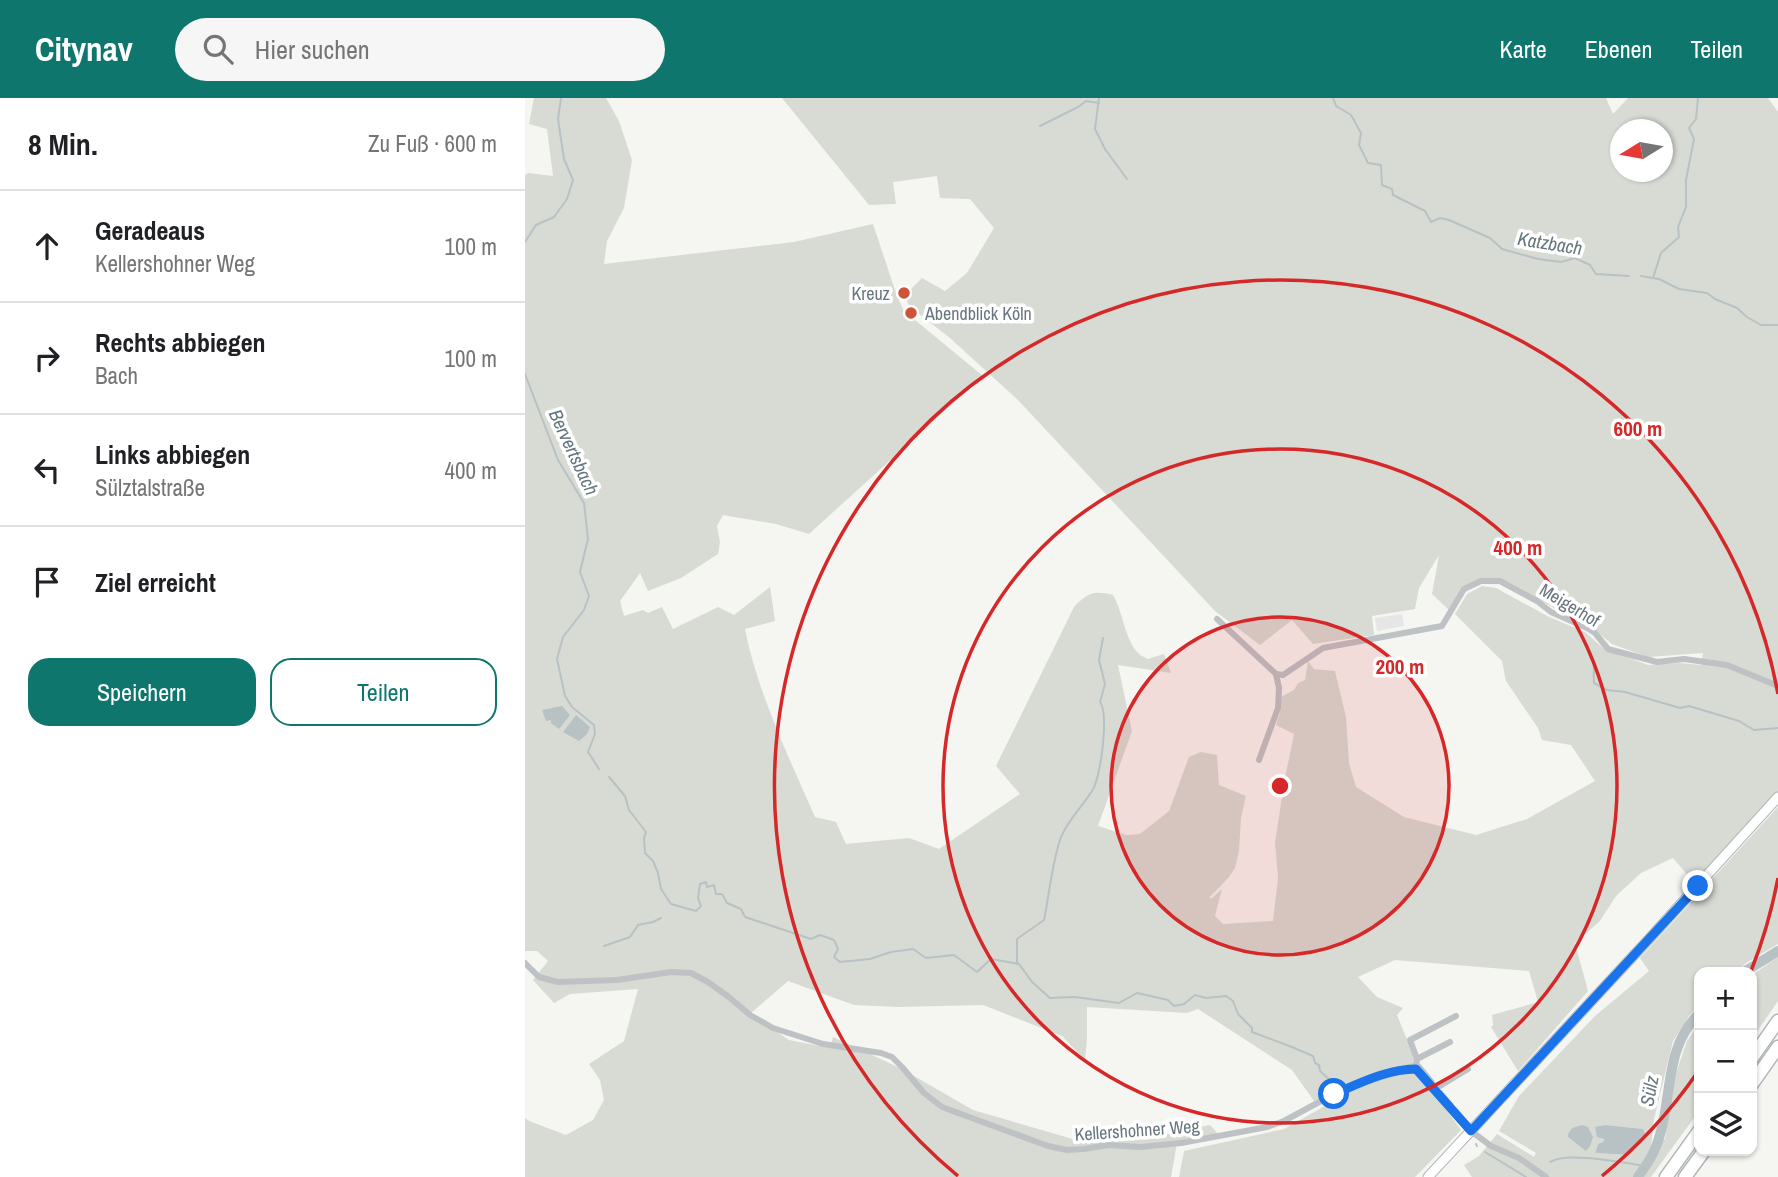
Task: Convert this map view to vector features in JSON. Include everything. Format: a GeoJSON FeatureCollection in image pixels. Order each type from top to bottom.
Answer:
{"type":"FeatureCollection","features":[{"type":"Feature","properties":{"kind":"highway"},"geometry":{"type":"LineString","coordinates":[[1757,1051],[1778,1021]]}},
{"type":"Feature","properties":{"kind":"highway"},"geometry":{"type":"LineString","coordinates":[[1757,1077],[1778,1047]]}},
{"type":"Feature","properties":{"kind":"highway"},"geometry":{"type":"LineString","coordinates":[[1666,1177],[1694,1138]]}},
{"type":"Feature","properties":{"kind":"highway"},"geometry":{"type":"LineString","coordinates":[[1685,1177],[1700,1156]]}},
{"type":"Feature","properties":{"kind":"main road"},"geometry":{"type":"LineString","coordinates":[[1428,1177],[1778,797]]}},
{"type":"Feature","properties":{"kind":"street","name":"Meigerhof"},"geometry":{"type":"LineString","coordinates":[[1276,674],[1283,675],[1323,648],[1442,626],[1464,589],[1489,580],[1500,581],[1521,591],[1551,612],[1587,628],[1595,633],[1608,649],[1657,662],[1684,659],[1727,665],[1778,686]]}},
{"type":"Feature","properties":{"kind":"street"},"geometry":{"type":"LineString","coordinates":[[1217,619],[1276,674],[1279,688],[1278,708],[1259,760]]}},
{"type":"Feature","properties":{"kind":"street","name":"Kellershohner Weg"},"geometry":{"type":"LineString","coordinates":[[525,963],[540,977],[558,982],[617,981],[671,972],[691,973],[773,1028],[823,1044],[892,1057],[924,1093],[942,1107],[1048,1146],[1067,1150],[1108,1145],[1140,1147],[1181,1143],[1268,1127],[1369,1080],[1393,1072],[1416,1069]]}},
{"type":"Feature","properties":{"kind":"street"},"geometry":{"type":"LineString","coordinates":[[1456,1016],[1410,1040],[1417,1059],[1416,1069],[1471,1131],[1491,1146],[1519,1158],[1546,1177]]}},
{"type":"Feature","properties":{"kind":"street"},"geometry":{"type":"LineString","coordinates":[[1417,1059],[1450,1042]]}},
{"type":"Feature","properties":{"kind":"street"},"geometry":{"type":"LineString","coordinates":[[1435,1089],[1468,1069]]}},
{"type":"Feature","properties":{"kind":"shaded area"},"geometry":{"type":"Polygon","coordinates":[[[534,98],[606,98],[619,121],[632,160],[624,208],[607,241],[604,264],[794,242],[873,224],[904,311],[983,376],[809,534],[776,524],[723,515],[717,526],[720,542],[718,554],[681,578],[648,591],[640,573],[620,601],[624,616],[643,610],[648,613],[662,607],[673,629],[718,607],[734,615],[770,587],[775,621],[745,629],[757,676],[815,817],[836,822],[846,844],[909,838],[939,849],[1020,794],[996,766],[1074,607],[1091,594],[1113,595],[1127,633],[1139,654],[1148,659],[1164,654],[1171,673],[1118,665],[1132,731],[1098,826],[1126,835],[1140,834],[1169,811],[1189,757],[1201,752],[1217,755],[1219,785],[1246,796],[1235,868],[1209,898],[1222,889],[1215,916],[1223,924],[1273,921],[1278,878],[1275,843],[1294,734],[1276,725],[1281,697],[1305,680],[1308,661],[1314,669],[1335,671],[1346,717],[1349,763],[1356,787],[1404,817],[1476,835],[1527,819],[1595,781],[1571,745],[1542,740],[1538,728],[1506,681],[1502,661],[1455,614],[1467,594],[1482,586],[1496,588],[1549,617],[1585,632],[1603,648],[1648,665],[1701,665],[1703,653],[1648,657],[1612,644],[1591,627],[1500,580],[1461,588],[1449,610],[1432,594],[1439,555],[1419,588],[1415,609],[1372,616],[1374,635],[1313,644],[1292,620],[1260,645],[1215,611],[1018,400],[950,338],[909,306],[905,295],[922,278],[945,291],[967,273],[994,228],[970,199],[940,198],[937,176],[893,182],[896,204],[869,205],[782,98],[1606,98],[1613,114],[1628,98],[1768,98],[1778,112],[1778,792],[1699,880],[1691,879],[1673,858],[1641,873],[1616,896],[1600,921],[1575,943],[1588,991],[1518,1071],[1491,1027],[1492,1015],[1538,1002],[1529,971],[1395,960],[1358,977],[1377,997],[1403,1008],[1397,1015],[1416,1062],[1414,1066],[1363,1080],[1314,1101],[1292,1070],[1198,1009],[1187,1013],[1087,1007],[1085,1060],[1062,1036],[983,1005],[854,1005],[788,981],[750,1014],[789,1040],[830,1048],[833,1037],[900,1068],[973,1110],[1076,1140],[1163,1135],[1210,1125],[1219,1135],[1177,1143],[1171,1177],[525,1177],[525,1118],[566,1135],[593,1120],[604,1100],[600,1080],[589,1064],[624,1041],[638,989],[570,994],[554,1003],[533,980],[548,961],[537,951],[525,951],[525,175],[528,173],[553,176],[547,129],[529,124],[534,98]]]}},
{"type":"Feature","properties":{"kind":"shaded area"},"geometry":{"type":"Polygon","coordinates":[[[1402,614],[1404,626],[1377,631],[1375,618],[1402,614]]]}},
{"type":"Feature","properties":{"kind":"shaded area"},"geometry":{"type":"Polygon","coordinates":[[[562,706],[570,715],[559,729],[551,720],[546,721],[542,710],[562,706]]]}},
{"type":"Feature","properties":{"kind":"shaded area"},"geometry":{"type":"Polygon","coordinates":[[[576,715],[590,727],[579,741],[563,732],[576,715]]]}},
{"type":"Feature","properties":{"kind":"shaded area"},"geometry":{"type":"Polygon","coordinates":[[[1778,807],[1778,944],[1741,967],[1694,967],[1694,1010],[1673,1041],[1654,1119],[1651,1146],[1665,1139],[1675,1076],[1687,1041],[1694,1031],[1694,1118],[1651,1177],[1472,1177],[1464,1165],[1479,1156],[1497,1134],[1534,1157],[1536,1153],[1499,1131],[1519,1096],[1595,1016],[1649,971],[1640,958],[1778,807]],[[1606,1125],[1603,1142],[1598,1144],[1595,1153],[1628,1155],[1645,1134],[1642,1129],[1606,1125]]]}},
{"type":"Feature","properties":{"kind":"shaded area"},"geometry":{"type":"Polygon","coordinates":[[[1778,957],[1778,1001],[1757,1032],[1757,1030],[1757,972],[1778,957]]]}},
{"type":"Feature","properties":{"kind":"shaded area"},"geometry":{"type":"Polygon","coordinates":[[[1411,1072],[1424,1079],[1461,1130],[1415,1177],[1179,1177],[1184,1151],[1284,1129],[1365,1084],[1392,1074],[1411,1072]]]}},
{"type":"Feature","properties":{"kind":"shaded area"},"geometry":{"type":"Polygon","coordinates":[[[1582,1125],[1588,1127],[1593,1137],[1586,1151],[1568,1137],[1572,1128],[1582,1125]]]}},
{"type":"Feature","properties":{"kind":"shaded area"},"geometry":{"type":"Polygon","coordinates":[[[1606,1125],[1643,1129],[1645,1134],[1628,1155],[1595,1153],[1598,1144],[1604,1139],[1597,1137],[1595,1127],[1606,1125]]]}},
{"type":"Feature","properties":{"kind":"waterway","name":"Bervertsbach"},"geometry":{"type":"LineString","coordinates":[[525,242],[536,225],[554,217],[567,199],[573,180],[564,159],[558,119],[561,98]]}},
{"type":"Feature","properties":{"kind":"waterway"},"geometry":{"type":"LineString","coordinates":[[1099,98],[1095,129],[1105,149],[1127,179]]}},
{"type":"Feature","properties":{"kind":"waterway","name":"Katzbach"},"geometry":{"type":"LineString","coordinates":[[1333,98],[1336,106],[1351,115],[1361,133],[1359,145],[1368,163],[1381,165],[1382,185],[1392,189],[1393,195],[1425,211],[1431,222],[1440,218],[1449,220],[1490,238],[1502,249],[1538,259],[1561,262],[1575,258],[1590,265],[1596,274],[1629,276]]}},
{"type":"Feature","properties":{"kind":"waterway"},"geometry":{"type":"LineString","coordinates":[[1653,278],[1661,253],[1679,237],[1678,227],[1686,207],[1686,180],[1694,139],[1689,128],[1696,119],[1698,98]]}},
{"type":"Feature","properties":{"kind":"waterway"},"geometry":{"type":"LineString","coordinates":[[1040,126],[1086,101],[1099,103]]}},
{"type":"Feature","properties":{"kind":"waterway","name":"Katzbach"},"geometry":{"type":"LineString","coordinates":[[1641,276],[1659,279],[1679,289],[1707,293],[1737,308],[1761,325],[1778,325]]}},
{"type":"Feature","properties":{"kind":"waterway","name":"Bervertsbach"},"geometry":{"type":"LineString","coordinates":[[525,374],[558,460],[584,503],[588,539],[580,572],[589,596],[584,610],[563,637],[557,659],[565,696],[572,707],[594,725],[595,734],[588,752],[599,769]]}},
{"type":"Feature","properties":{"kind":"waterway"},"geometry":{"type":"LineString","coordinates":[[1017,964],[1017,939],[1044,920],[1060,840],[1092,791],[1098,773],[1104,732],[1100,702],[1105,684],[1099,660],[1103,638]]}},
{"type":"Feature","properties":{"kind":"waterway"},"geometry":{"type":"LineString","coordinates":[[1590,651],[1594,663],[1594,683],[1607,690],[1625,692],[1680,708],[1689,706],[1739,721],[1754,730],[1778,728]]}},
{"type":"Feature","properties":{"kind":"waterway","name":"Bervertsbach"},"geometry":{"type":"LineString","coordinates":[[609,777],[625,796],[629,810],[646,832],[645,853],[653,861],[661,889],[671,904],[696,911],[701,906],[698,898],[700,884],[706,882],[707,887],[714,885],[716,894],[722,894],[727,903],[741,909],[745,917],[811,939],[820,935],[834,940],[838,949],[834,957],[840,962],[870,959],[913,949],[926,958],[954,955],[977,972],[991,959],[1019,964],[1032,982],[1050,998],[1075,997],[1119,1003],[1137,993],[1168,1000],[1174,1006],[1184,1004],[1195,995],[1206,998],[1226,996],[1233,1001],[1238,1014],[1252,1028],[1252,1032],[1313,1056],[1320,1071],[1339,1088],[1383,1071],[1414,1064]]}},
{"type":"Feature","properties":{"kind":"waterway"},"geometry":{"type":"LineString","coordinates":[[604,946],[630,937],[638,925],[661,918]]}},
{"type":"Feature","properties":{"kind":"waterway","name":"Sülz"},"geometry":{"type":"LineString","coordinates":[[1752,967],[1778,951]]}},
{"type":"Feature","properties":{"kind":"waterway","name":"Sülz"},"geometry":{"type":"LineString","coordinates":[[1638,1177],[1653,1153],[1661,1132],[1679,1043],[1694,1020]]}},
{"type":"Feature","properties":{"kind":"waterway","name":"Bervertsbach"},"geometry":{"type":"LineString","coordinates":[[1420,1065],[1434,1082]]}},
{"type":"Feature","properties":{"kind":"waterway","name":"Bervertsbach"},"geometry":{"type":"LineString","coordinates":[[1441,1091],[1452,1104]]}},
{"type":"Feature","properties":{"kind":"waterway","name":"Bervertsbach"},"geometry":{"type":"LineString","coordinates":[[1485,1152],[1526,1177]]}},
{"type":"Feature","properties":{"kind":"waterway","name":"Bervertsbach"},"geometry":{"type":"LineString","coordinates":[[1550,1162],[1582,1158],[1646,1166]]}},
{"type":"Feature","properties":{"kind":"place","name":"Kreuz"},"geometry":{"type":"Point","coordinates":[904,293]}},
{"type":"Feature","properties":{"kind":"place","name":"Abendblick Köln"},"geometry":{"type":"Point","coordinates":[911,313]}},
{"type":"Feature","properties":{"kind":"route"},"geometry":{"type":"LineString","coordinates":[[1334,1094],[1393,1072],[1416,1069],[1471,1131],[1698,886]]}}]}
